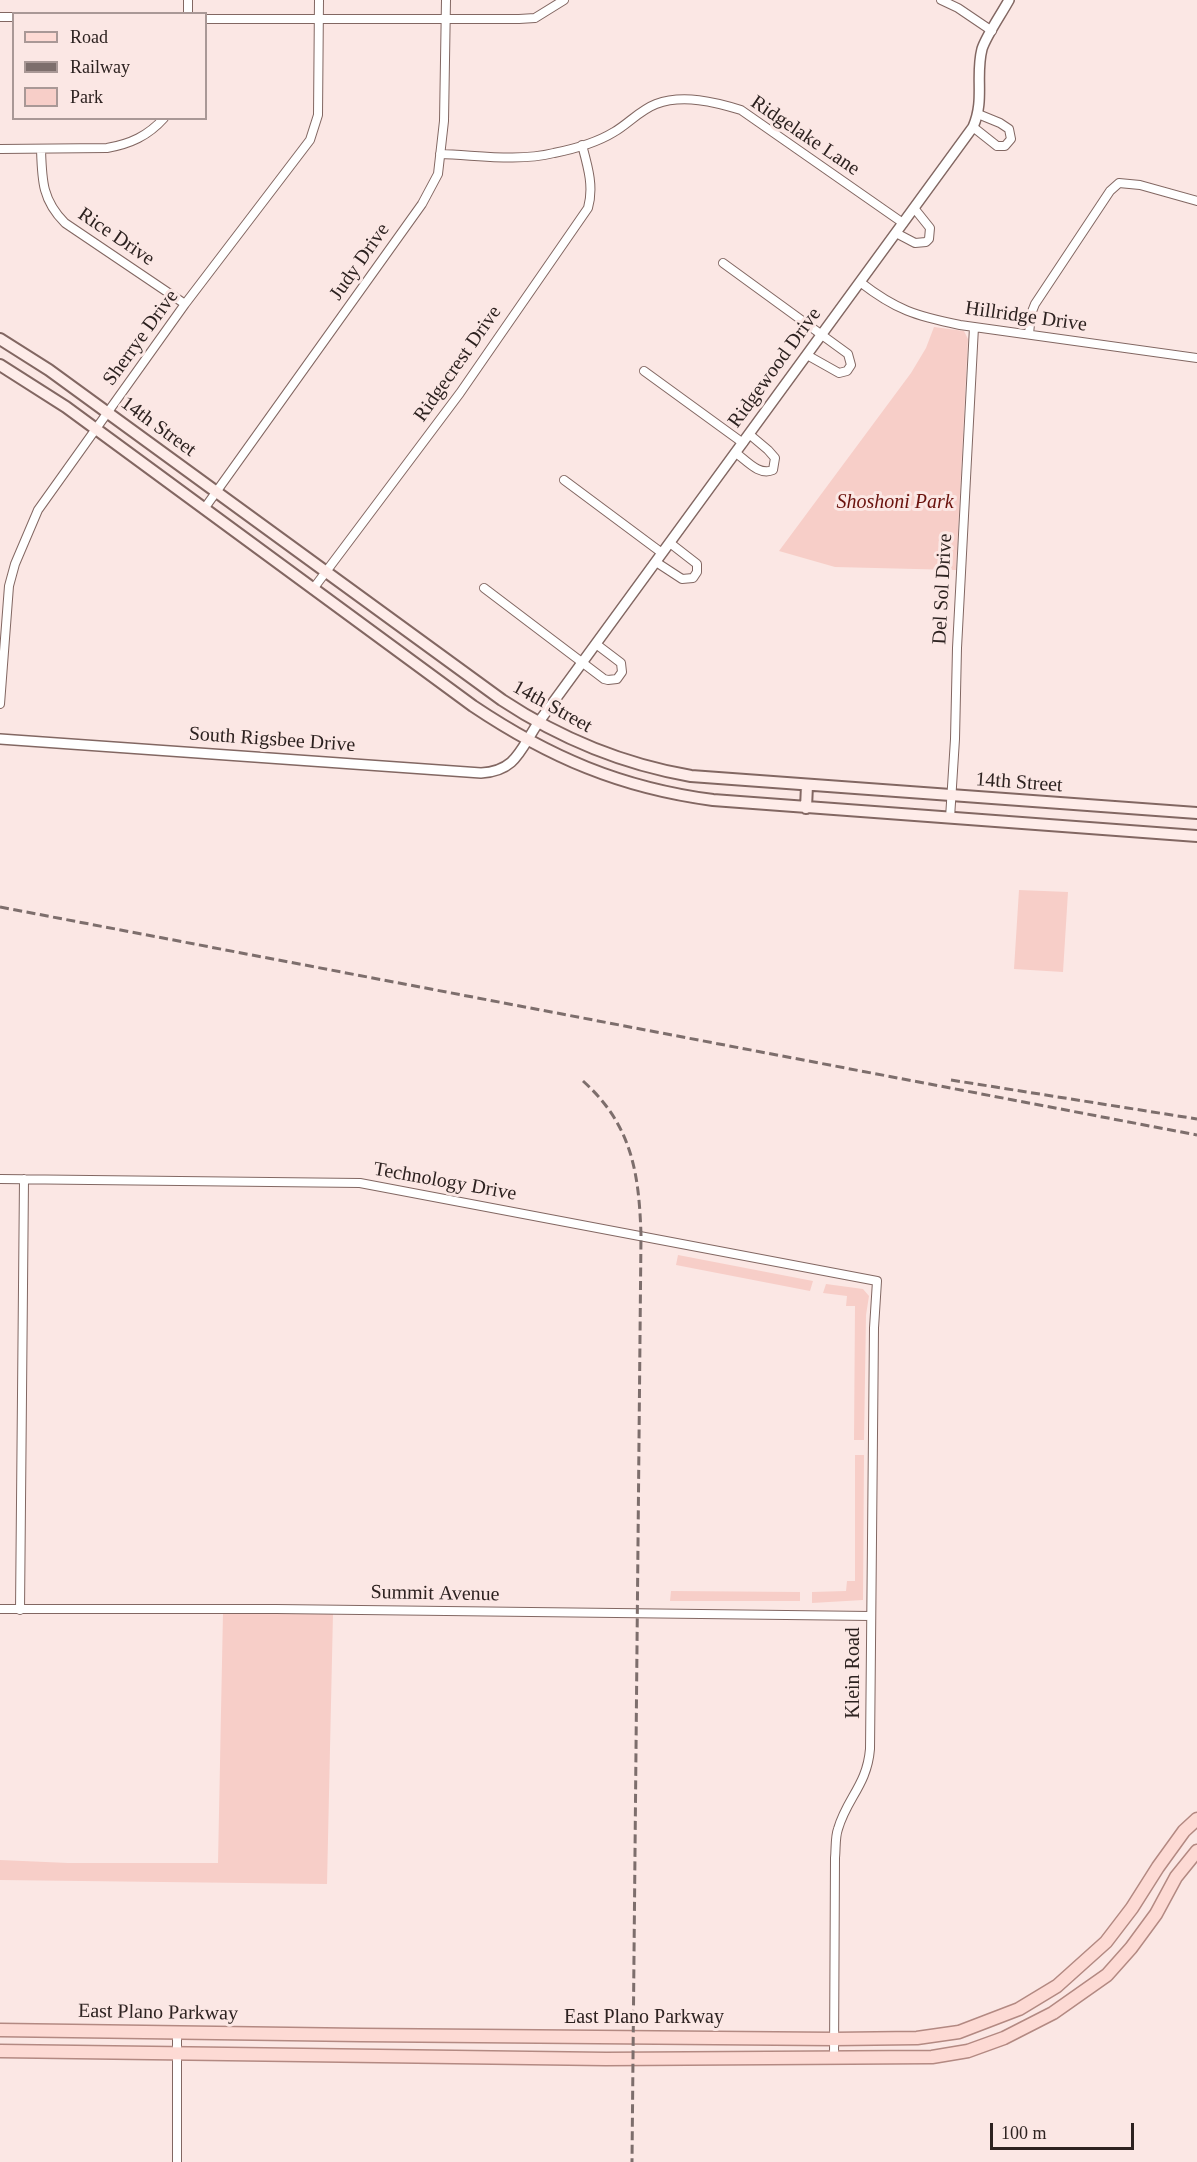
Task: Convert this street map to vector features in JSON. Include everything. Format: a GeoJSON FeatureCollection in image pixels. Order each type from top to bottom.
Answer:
{"type":"FeatureCollection","features":[{"type":"Feature","properties":{"kind":"main road","name":"14th Street"},"geometry":{"type":"LineString","coordinates":[[0,339],[49,370],[502,700],[538,723],[584,746],[643,766],[691,776],[1197,813]]}},
{"type":"Feature","properties":{"kind":"main road","name":"14th Street"},"geometry":{"type":"LineString","coordinates":[[0,365],[38,388],[95,429],[473,706],[526,740],[584,767],[638,785],[697,798],[1197,836]]}},
{"type":"Feature","properties":{"kind":"main road"},"geometry":{"type":"LineString","coordinates":[[638,785],[643,766]]}},
{"type":"Feature","properties":{"kind":"main road"},"geometry":{"type":"LineString","coordinates":[[806,808],[807,785]]}},
{"type":"Feature","properties":{"kind":"main road"},"geometry":{"type":"LineString","coordinates":[[1150,832],[1151,810]]}},
{"type":"Feature","properties":{"kind":"main road","name":"East Plano Parkway"},"geometry":{"type":"LineString","coordinates":[[0,2030],[834,2039],[917,2038],[959,2032],[1019,2008],[1057,1986],[1106,1942],[1184,1831],[1197,1819]]}},
{"type":"Feature","properties":{"kind":"main road","name":"East Plano Parkway"},"geometry":{"type":"LineString","coordinates":[[0,2050],[600,2059],[933,2057],[968,2051],[1004,2038],[1053,2013],[1107,1975],[1131,1948],[1156,1914],[1176,1877],[1197,1851]]}},
{"type":"Feature","properties":{"kind":"main road"},"geometry":{"type":"LineString","coordinates":[[1042,1995],[1053,2013]]}},
{"type":"Feature","properties":{"kind":"main road"},"geometry":{"type":"LineString","coordinates":[[15,2030],[15,2051]]}},
{"type":"Feature","properties":{"kind":"main road"},"geometry":{"type":"LineString","coordinates":[[300,2034],[300,2055]]}},
{"type":"Feature","properties":{"kind":"main road"},"geometry":{"type":"LineString","coordinates":[[475,2036],[475,2056]]}},
{"type":"Feature","properties":{"kind":"main road"},"geometry":{"type":"LineString","coordinates":[[600,2059],[601,2038]]}},
{"type":"Feature","properties":{"kind":"street","name":"Sherrye Drive"},"geometry":{"type":"LineString","coordinates":[[0,704],[7,603],[15,564],[38,510],[185,304],[310,140],[318,115],[319,0]]}},
{"type":"Feature","properties":{"kind":"street","name":"Judy Drive"},"geometry":{"type":"LineString","coordinates":[[204,509],[422,204],[438,174],[444,120],[446,0]]}},
{"type":"Feature","properties":{"kind":"street"},"geometry":{"type":"LineString","coordinates":[[207,19],[535,18],[564,0]]}},
{"type":"Feature","properties":{"kind":"street"},"geometry":{"type":"LineString","coordinates":[[941,0],[958,8],[992,31]]}},
{"type":"Feature","properties":{"kind":"street","name":"Ridgewood Drive"},"geometry":{"type":"LineString","coordinates":[[526,740],[973,127],[981,100],[980,63],[983,46],[1009,0]]}},
{"type":"Feature","properties":{"kind":"street","name":"Ridgelake Lane"},"geometry":{"type":"LineString","coordinates":[[440,154],[524,157],[551,154],[614,133],[653,105],[674,101],[712,101],[741,110],[903,223]]}},
{"type":"Feature","properties":{"kind":"street"},"geometry":{"type":"LineString","coordinates":[[973,127],[997,146],[1005,146],[1011,139],[1009,129],[978,114]]}},
{"type":"Feature","properties":{"kind":"street"},"geometry":{"type":"LineString","coordinates":[[0,149],[107,148],[124,145],[137,140],[162,120]]}},
{"type":"Feature","properties":{"kind":"street","name":"Ridgecrest Drive"},"geometry":{"type":"LineString","coordinates":[[313,589],[460,393],[588,208],[591,197],[590,175],[582,145]]}},
{"type":"Feature","properties":{"kind":"street","name":"Rice Drive"},"geometry":{"type":"LineString","coordinates":[[41,149],[46,198],[58,216],[185,304]]}},
{"type":"Feature","properties":{"kind":"street"},"geometry":{"type":"LineString","coordinates":[[1029,334],[1035,304],[1110,191],[1119,183],[1140,185],[1197,201]]}},
{"type":"Feature","properties":{"kind":"street"},"geometry":{"type":"LineString","coordinates":[[896,233],[915,243],[926,242],[930,228],[914,208]]}},
{"type":"Feature","properties":{"kind":"street"},"geometry":{"type":"LineString","coordinates":[[723,262],[848,354],[849,368],[839,374],[807,356]]}},
{"type":"Feature","properties":{"kind":"street","name":"Hillridge Drive"},"geometry":{"type":"LineString","coordinates":[[860,282],[882,299],[906,311],[931,319],[1197,358]]}},
{"type":"Feature","properties":{"kind":"street","name":"Del Sol Drive"},"geometry":{"type":"LineString","coordinates":[[950,818],[974,327]]}},
{"type":"Feature","properties":{"kind":"street"},"geometry":{"type":"LineString","coordinates":[[644,371],[743,443]]}},
{"type":"Feature","properties":{"kind":"street"},"geometry":{"type":"LineString","coordinates":[[736,453],[760,471],[767,473],[774,470],[775,458],[749,434]]}},
{"type":"Feature","properties":{"kind":"street"},"geometry":{"type":"LineString","coordinates":[[564,480],[662,554]]}},
{"type":"Feature","properties":{"kind":"street"},"geometry":{"type":"LineString","coordinates":[[656,562],[682,579],[693,578],[697,572],[697,564],[670,543]]}},
{"type":"Feature","properties":{"kind":"street"},"geometry":{"type":"LineString","coordinates":[[484,588],[608,680],[620,676],[621,663],[596,644]]}},
{"type":"Feature","properties":{"kind":"street","name":"South Rigsbee Drive"},"geometry":{"type":"LineString","coordinates":[[0,739],[481,773],[493,772],[509,766],[526,740]]}},
{"type":"Feature","properties":{"kind":"street","name":"Technology Drive"},"geometry":{"type":"LineString","coordinates":[[0,1179],[360,1183],[877,1281]]}},
{"type":"Feature","properties":{"kind":"street"},"geometry":{"type":"LineString","coordinates":[[20,1610],[24,1179]]}},
{"type":"Feature","properties":{"kind":"street","name":"Klein Road"},"geometry":{"type":"LineString","coordinates":[[834,2058],[837,1830],[862,1784],[869,1763],[874,1328],[877,1281]]}},
{"type":"Feature","properties":{"kind":"street","name":"Summit Avenue"},"geometry":{"type":"LineString","coordinates":[[0,1610],[276,1609],[871,1616]]}},
{"type":"Feature","properties":{"kind":"street"},"geometry":{"type":"LineString","coordinates":[[177,2033],[177,2162]]}},
{"type":"Feature","properties":{"kind":"green space","name":"Shoshoni Park"},"geometry":{"type":"Polygon","coordinates":[[[934,327],[964,331],[968,339],[956,570],[835,567],[779,551],[911,373],[926,348],[934,327]]]}},
{"type":"Feature","properties":{"kind":"green space"},"geometry":{"type":"Polygon","coordinates":[[[1019,890],[1068,892],[1063,972],[1014,969],[1019,890]]]}},
{"type":"Feature","properties":{"kind":"green space"},"geometry":{"type":"Polygon","coordinates":[[[678,1255],[813,1281],[810,1291],[676,1265],[678,1255]]]}},
{"type":"Feature","properties":{"kind":"green space"},"geometry":{"type":"Polygon","coordinates":[[[826,1284],[863,1289],[869,1296],[866,1315],[864,1440],[854,1440],[855,1306],[846,1306],[847,1296],[823,1293],[826,1284]]]}},
{"type":"Feature","properties":{"kind":"green space"},"geometry":{"type":"Polygon","coordinates":[[[855,1455],[864,1455],[863,1600],[812,1603],[812,1592],[846,1591],[847,1581],[855,1581],[855,1455]]]}},
{"type":"Feature","properties":{"kind":"green space"},"geometry":{"type":"Polygon","coordinates":[[[671,1591],[800,1592],[800,1601],[670,1601],[671,1591]]]}},
{"type":"Feature","properties":{"kind":"green space"},"geometry":{"type":"Polygon","coordinates":[[[223,1612],[333,1613],[327,1884],[0,1880],[0,1860],[68,1863],[218,1863],[223,1612]]]}},
{"type":"Feature","properties":{"kind":"railway"},"geometry":{"type":"LineString","coordinates":[[0,907],[1197,1135]]}},
{"type":"Feature","properties":{"kind":"railway"},"geometry":{"type":"LineString","coordinates":[[951,1080],[1197,1119]]}},
{"type":"Feature","properties":{"kind":"railway"},"geometry":{"type":"LineString","coordinates":[[583,1081],[612,1115],[630,1151],[640,1212],[632,2162]]}}]}
